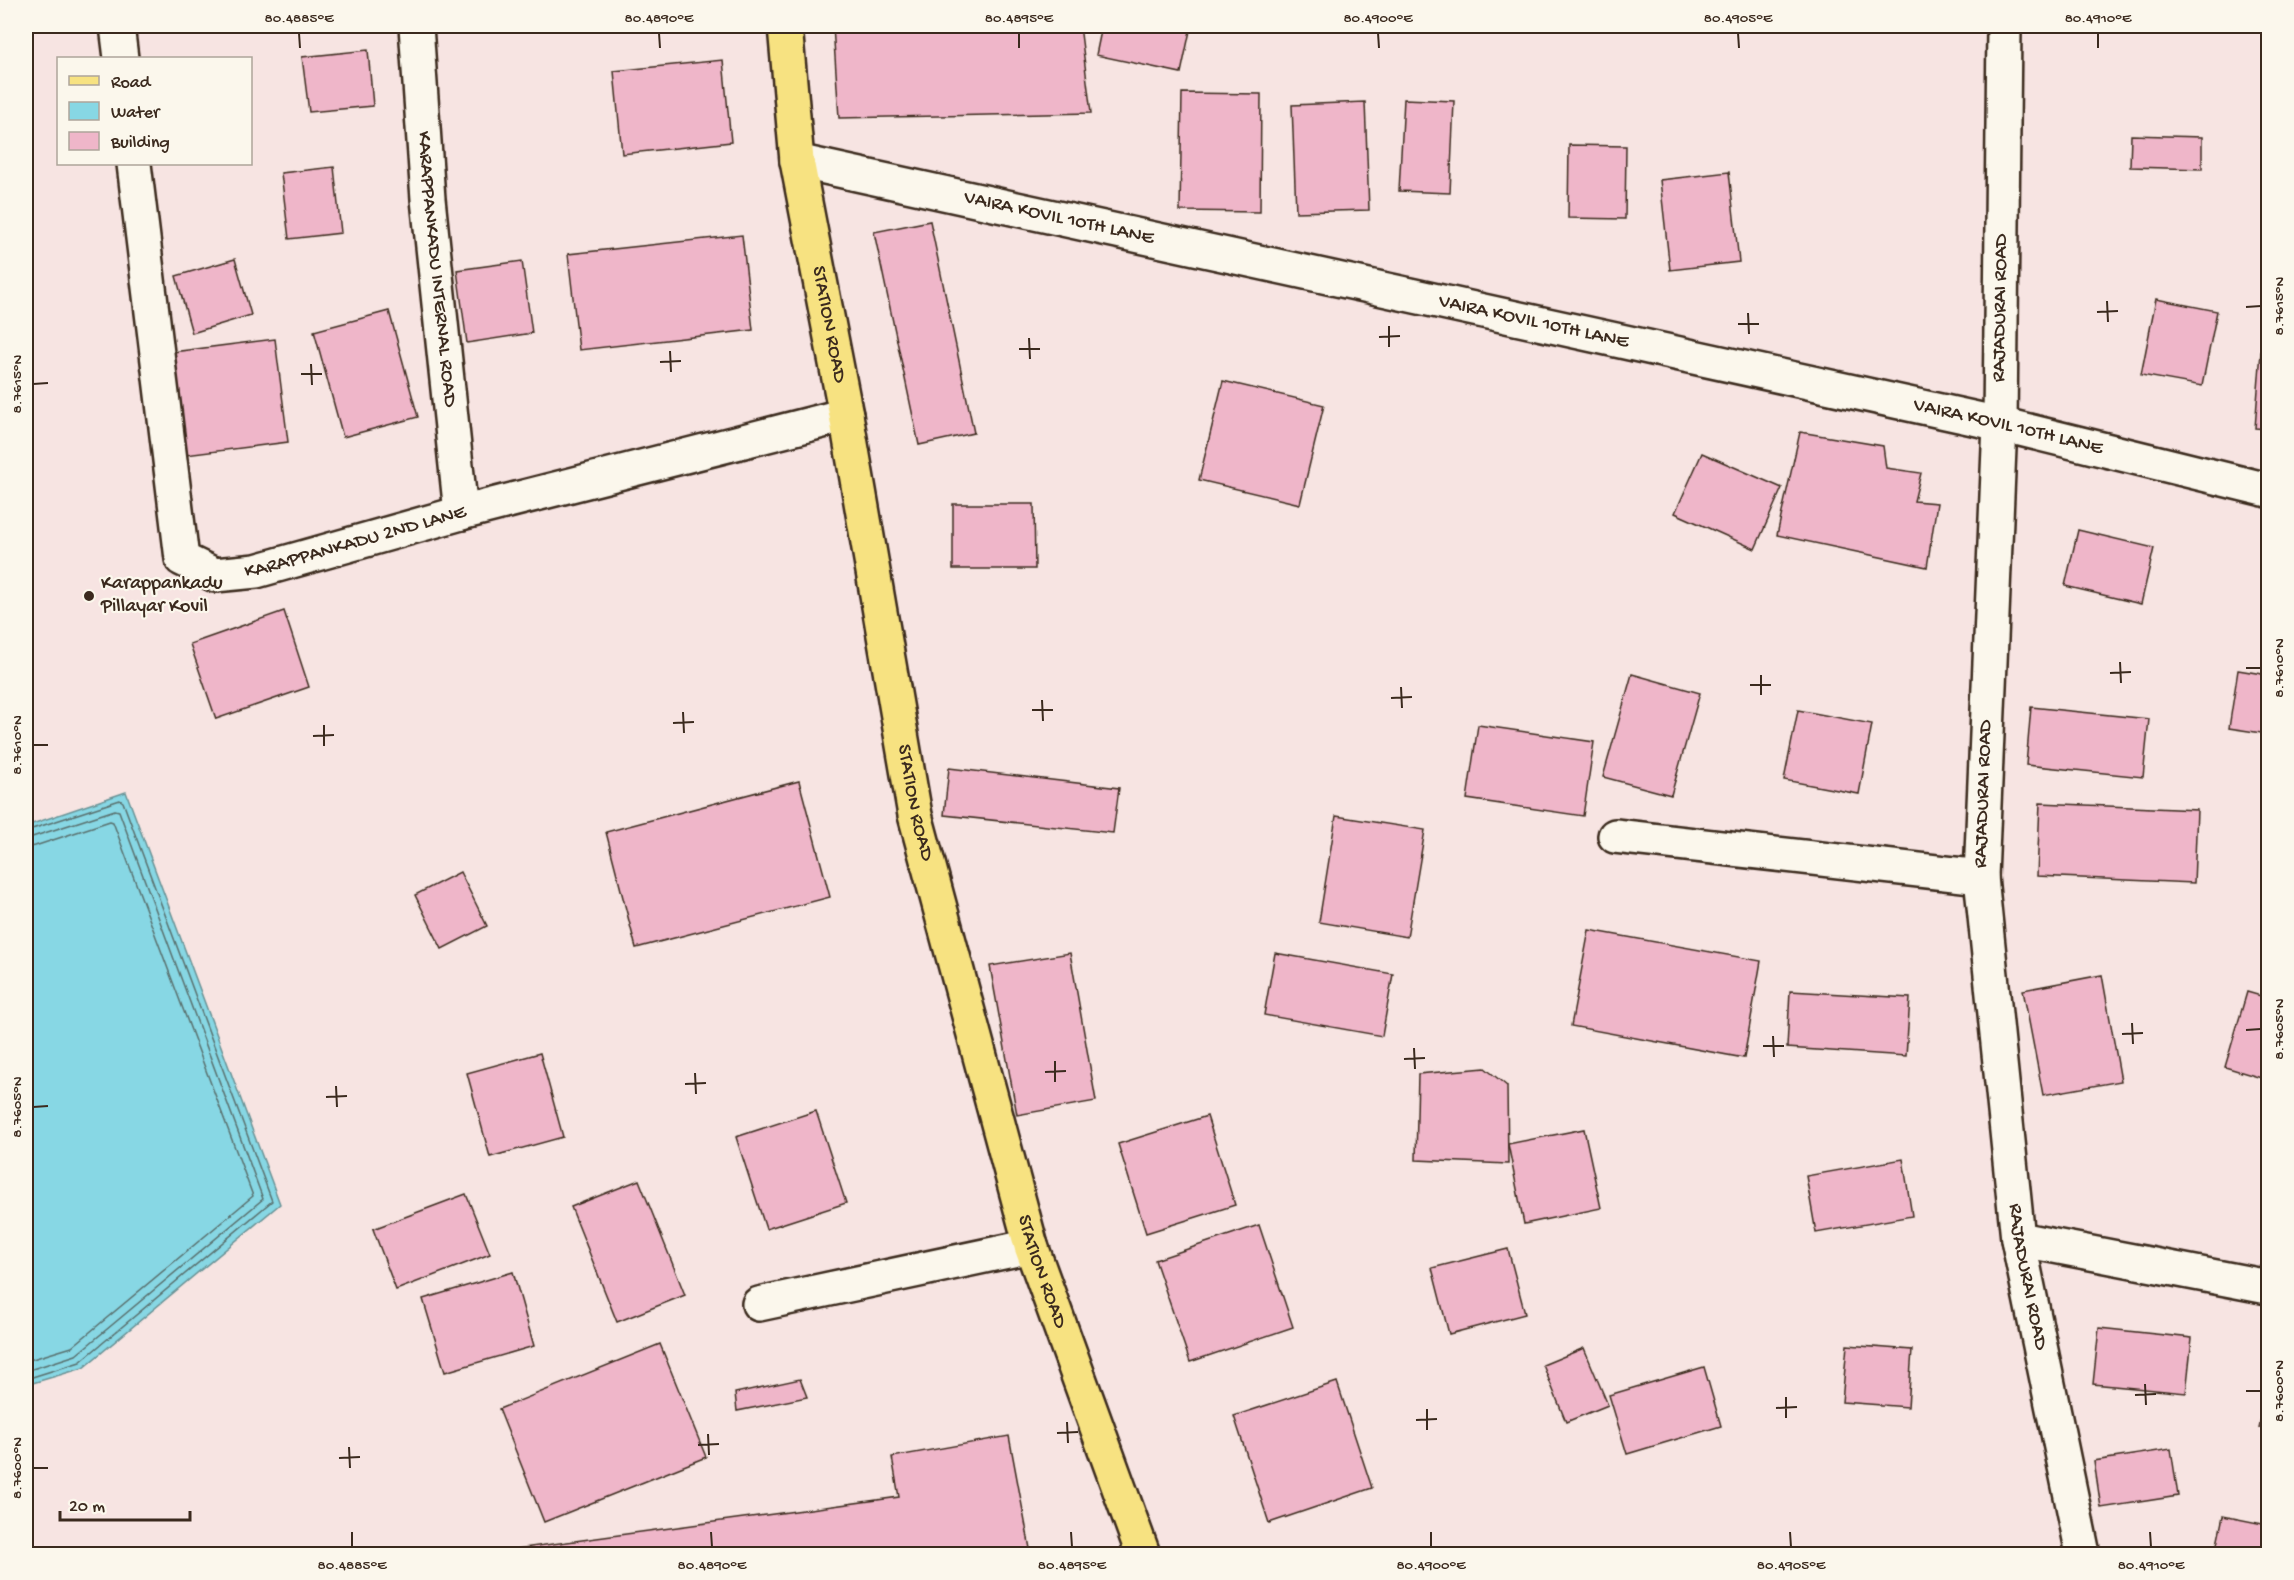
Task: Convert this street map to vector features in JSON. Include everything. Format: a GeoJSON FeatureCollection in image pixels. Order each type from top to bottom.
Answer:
{"type":"FeatureCollection","features":[{"type":"Feature","properties":{"kind":"main road","name":"STATION ROAD"},"geometry":{"type":"LineString","coordinates":[[785,26],[797,161],[846,415],[915,815],[1031,1246],[1143,1554]]}},
{"type":"Feature","properties":{"kind":"street"},"geometry":{"type":"LineString","coordinates":[[117,26],[121,57]]}},
{"type":"Feature","properties":{"kind":"street","name":"KARAPPANKADU INTERNAL ROAD"},"geometry":{"type":"LineString","coordinates":[[416,26],[428,199],[461,513]]}},
{"type":"Feature","properties":{"kind":"street","name":"RAJADURAI ROAD"},"geometry":{"type":"LineString","coordinates":[[2004,26],[2000,424],[1981,877],[2018,1239],[2083,1554]]}},
{"type":"Feature","properties":{"kind":"street","name":"VAIRA KOVIL 10TH LANE"},"geometry":{"type":"LineString","coordinates":[[797,161],[2000,424],[2268,490]]}},
{"type":"Feature","properties":{"kind":"street","name":"KARAPPANKADU 2ND LANE"},"geometry":{"type":"LineString","coordinates":[[134,165],[182,559],[216,575],[256,571],[461,513],[846,415]]}},
{"type":"Feature","properties":{"kind":"street"},"geometry":{"type":"LineString","coordinates":[[1615,836],[1981,877]]}},
{"type":"Feature","properties":{"kind":"street"},"geometry":{"type":"LineString","coordinates":[[2018,1239],[2268,1287]]}},
{"type":"Feature","properties":{"kind":"street"},"geometry":{"type":"LineString","coordinates":[[759,1304],[1031,1246]]}},
{"type":"Feature","properties":{"kind":"water"},"geometry":{"type":"Polygon","coordinates":[[[126,792],[280,1204],[83,1368],[26,1385],[26,826],[126,792]]]}},
{"type":"Feature","properties":{"kind":"building"},"geometry":{"type":"Polygon","coordinates":[[[132,26],[212,26],[133,34],[132,26]]]}},
{"type":"Feature","properties":{"kind":"building"},"geometry":{"type":"Polygon","coordinates":[[[833,26],[1080,26],[1091,113],[839,118],[833,26]]]}},
{"type":"Feature","properties":{"kind":"building"},"geometry":{"type":"Polygon","coordinates":[[[1102,26],[1191,26],[1181,73],[1096,55],[1102,26]]]}},
{"type":"Feature","properties":{"kind":"building"},"geometry":{"type":"Polygon","coordinates":[[[368,50],[373,106],[309,112],[302,57],[368,50]]]}},
{"type":"Feature","properties":{"kind":"building"},"geometry":{"type":"Polygon","coordinates":[[[723,60],[731,142],[622,154],[614,71],[723,60]]]}},
{"type":"Feature","properties":{"kind":"building"},"geometry":{"type":"Polygon","coordinates":[[[1182,93],[1261,94],[1260,212],[1180,211],[1182,93]]]}},
{"type":"Feature","properties":{"kind":"building"},"geometry":{"type":"Polygon","coordinates":[[[1404,99],[1454,101],[1450,193],[1399,191],[1404,99]]]}},
{"type":"Feature","properties":{"kind":"building"},"geometry":{"type":"Polygon","coordinates":[[[1365,102],[1369,210],[1296,212],[1292,105],[1365,102]]]}},
{"type":"Feature","properties":{"kind":"building"},"geometry":{"type":"Polygon","coordinates":[[[2131,135],[2202,137],[2202,169],[2130,167],[2131,135]]]}},
{"type":"Feature","properties":{"kind":"building"},"geometry":{"type":"Polygon","coordinates":[[[1569,145],[1626,146],[1625,219],[1568,218],[1569,145]]]}},
{"type":"Feature","properties":{"kind":"building"},"geometry":{"type":"Polygon","coordinates":[[[334,167],[341,233],[289,239],[281,173],[334,167]]]}},
{"type":"Feature","properties":{"kind":"building"},"geometry":{"type":"Polygon","coordinates":[[[1729,172],[1739,262],[1670,270],[1660,180],[1729,172]]]}},
{"type":"Feature","properties":{"kind":"building"},"geometry":{"type":"Polygon","coordinates":[[[930,221],[974,433],[919,445],[874,232],[930,221]]]}},
{"type":"Feature","properties":{"kind":"building"},"geometry":{"type":"Polygon","coordinates":[[[742,235],[753,330],[579,350],[568,254],[742,235]]]}},
{"type":"Feature","properties":{"kind":"building"},"geometry":{"type":"Polygon","coordinates":[[[235,259],[251,315],[192,333],[176,276],[235,259]]]}},
{"type":"Feature","properties":{"kind":"building"},"geometry":{"type":"Polygon","coordinates":[[[522,261],[532,333],[467,343],[457,270],[522,261]]]}},
{"type":"Feature","properties":{"kind":"building"},"geometry":{"type":"Polygon","coordinates":[[[2156,299],[2217,311],[2202,386],[2141,375],[2156,299]]]}},
{"type":"Feature","properties":{"kind":"building"},"geometry":{"type":"Polygon","coordinates":[[[2265,301],[2268,301],[2268,429],[2255,428],[2265,301]]]}},
{"type":"Feature","properties":{"kind":"building"},"geometry":{"type":"Polygon","coordinates":[[[389,311],[418,417],[343,437],[314,331],[389,311]]]}},
{"type":"Feature","properties":{"kind":"building"},"geometry":{"type":"Polygon","coordinates":[[[275,339],[288,442],[178,456],[165,353],[275,339]]]}},
{"type":"Feature","properties":{"kind":"building"},"geometry":{"type":"Polygon","coordinates":[[[1223,381],[1324,405],[1300,504],[1199,480],[1223,381]]]}},
{"type":"Feature","properties":{"kind":"building"},"geometry":{"type":"Polygon","coordinates":[[[1800,432],[1883,446],[1886,468],[1921,473],[1914,501],[1937,503],[1927,567],[1777,535],[1800,432]]]}},
{"type":"Feature","properties":{"kind":"building"},"geometry":{"type":"Polygon","coordinates":[[[1702,453],[1782,488],[1755,549],[1675,513],[1702,453]]]}},
{"type":"Feature","properties":{"kind":"building"},"geometry":{"type":"Polygon","coordinates":[[[953,504],[1034,504],[1035,569],[953,569],[953,504]]]}},
{"type":"Feature","properties":{"kind":"building"},"geometry":{"type":"Polygon","coordinates":[[[2078,530],[2154,548],[2141,604],[2065,586],[2078,530]]]}},
{"type":"Feature","properties":{"kind":"building"},"geometry":{"type":"Polygon","coordinates":[[[284,611],[309,687],[216,719],[190,644],[284,611]]]}},
{"type":"Feature","properties":{"kind":"building"},"geometry":{"type":"Polygon","coordinates":[[[2238,670],[2268,675],[2268,734],[2229,728],[2238,670]]]}},
{"type":"Feature","properties":{"kind":"building"},"geometry":{"type":"Polygon","coordinates":[[[1632,674],[1700,693],[1671,795],[1603,777],[1632,674]]]}},
{"type":"Feature","properties":{"kind":"building"},"geometry":{"type":"Polygon","coordinates":[[[2031,707],[2149,719],[2143,777],[2026,765],[2031,707]]]}},
{"type":"Feature","properties":{"kind":"building"},"geometry":{"type":"Polygon","coordinates":[[[1798,710],[1872,724],[1859,794],[1784,780],[1798,710]]]}},
{"type":"Feature","properties":{"kind":"building"},"geometry":{"type":"Polygon","coordinates":[[[1478,725],[1594,742],[1583,816],[1467,799],[1478,725]]]}},
{"type":"Feature","properties":{"kind":"building"},"geometry":{"type":"Polygon","coordinates":[[[949,768],[1119,788],[1113,833],[944,815],[949,768]]]}},
{"type":"Feature","properties":{"kind":"building"},"geometry":{"type":"Polygon","coordinates":[[[799,781],[830,897],[636,948],[606,832],[799,781]]]}},
{"type":"Feature","properties":{"kind":"building"},"geometry":{"type":"Polygon","coordinates":[[[2040,803],[2197,810],[2194,883],[2037,876],[2040,803]]]}},
{"type":"Feature","properties":{"kind":"building"},"geometry":{"type":"Polygon","coordinates":[[[1336,816],[1425,830],[1407,937],[1319,922],[1336,816]]]}},
{"type":"Feature","properties":{"kind":"building"},"geometry":{"type":"Polygon","coordinates":[[[460,872],[487,926],[442,949],[415,895],[460,872]]]}},
{"type":"Feature","properties":{"kind":"building"},"geometry":{"type":"Polygon","coordinates":[[[1589,930],[1761,961],[1744,1058],[1571,1026],[1589,930]]]}},
{"type":"Feature","properties":{"kind":"building"},"geometry":{"type":"Polygon","coordinates":[[[1070,953],[1096,1101],[1017,1115],[990,966],[1070,953]]]}},
{"type":"Feature","properties":{"kind":"building"},"geometry":{"type":"Polygon","coordinates":[[[1275,953],[1393,974],[1382,1036],[1264,1015],[1275,953]]]}},
{"type":"Feature","properties":{"kind":"building"},"geometry":{"type":"Polygon","coordinates":[[[2102,975],[2121,1081],[2043,1095],[2023,990],[2102,975]]]}},
{"type":"Feature","properties":{"kind":"building"},"geometry":{"type":"Polygon","coordinates":[[[1790,991],[1910,998],[1906,1056],[1787,1048],[1790,991]]]}},
{"type":"Feature","properties":{"kind":"building"},"geometry":{"type":"Polygon","coordinates":[[[2247,992],[2268,998],[2268,1080],[2225,1067],[2247,992]]]}},
{"type":"Feature","properties":{"kind":"building"},"geometry":{"type":"Polygon","coordinates":[[[540,1053],[563,1137],[490,1157],[467,1073],[540,1053]]]}},
{"type":"Feature","properties":{"kind":"building"},"geometry":{"type":"Polygon","coordinates":[[[1485,1068],[1507,1086],[1508,1164],[1416,1160],[1418,1074],[1485,1068]]]}},
{"type":"Feature","properties":{"kind":"building"},"geometry":{"type":"Polygon","coordinates":[[[816,1111],[846,1203],[766,1229],[736,1137],[816,1111]]]}},
{"type":"Feature","properties":{"kind":"building"},"geometry":{"type":"Polygon","coordinates":[[[1207,1116],[1235,1205],[1146,1233],[1118,1144],[1207,1116]]]}},
{"type":"Feature","properties":{"kind":"building"},"geometry":{"type":"Polygon","coordinates":[[[1584,1129],[1601,1208],[1524,1224],[1508,1144],[1584,1129]]]}},
{"type":"Feature","properties":{"kind":"building"},"geometry":{"type":"Polygon","coordinates":[[[1903,1159],[1912,1216],[1816,1233],[1806,1176],[1903,1159]]]}},
{"type":"Feature","properties":{"kind":"building"},"geometry":{"type":"Polygon","coordinates":[[[639,1180],[685,1295],[617,1322],[571,1207],[639,1180]]]}},
{"type":"Feature","properties":{"kind":"building"},"geometry":{"type":"Polygon","coordinates":[[[466,1194],[490,1254],[396,1290],[373,1229],[466,1194]]]}},
{"type":"Feature","properties":{"kind":"building"},"geometry":{"type":"Polygon","coordinates":[[[1259,1225],[1293,1327],[1190,1362],[1155,1260],[1259,1225]]]}},
{"type":"Feature","properties":{"kind":"building"},"geometry":{"type":"Polygon","coordinates":[[[1508,1249],[1525,1314],[1449,1334],[1432,1268],[1508,1249]]]}},
{"type":"Feature","properties":{"kind":"building"},"geometry":{"type":"Polygon","coordinates":[[[513,1272],[534,1346],[445,1372],[423,1299],[513,1272]]]}},
{"type":"Feature","properties":{"kind":"building"},"geometry":{"type":"Polygon","coordinates":[[[2099,1328],[2192,1338],[2186,1393],[2093,1384],[2099,1328]]]}},
{"type":"Feature","properties":{"kind":"building"},"geometry":{"type":"Polygon","coordinates":[[[660,1344],[706,1457],[544,1522],[499,1409],[660,1344]]]}},
{"type":"Feature","properties":{"kind":"building"},"geometry":{"type":"Polygon","coordinates":[[[1847,1345],[1912,1350],[1908,1407],[1842,1402],[1847,1345]]]}},
{"type":"Feature","properties":{"kind":"building"},"geometry":{"type":"Polygon","coordinates":[[[1584,1348],[1608,1405],[1566,1422],[1543,1365],[1584,1348]]]}},
{"type":"Feature","properties":{"kind":"building"},"geometry":{"type":"Polygon","coordinates":[[[1704,1367],[1721,1426],[1627,1454],[1609,1395],[1704,1367]]]}},
{"type":"Feature","properties":{"kind":"building"},"geometry":{"type":"Polygon","coordinates":[[[800,1379],[807,1397],[737,1411],[735,1393],[800,1379]]]}},
{"type":"Feature","properties":{"kind":"building"},"geometry":{"type":"Polygon","coordinates":[[[1337,1382],[1372,1488],[1269,1523],[1234,1416],[1337,1382]]]}},
{"type":"Feature","properties":{"kind":"building"},"geometry":{"type":"Polygon","coordinates":[[[2268,1384],[2268,1430],[2259,1428],[2268,1384]]]}},
{"type":"Feature","properties":{"kind":"building"},"geometry":{"type":"Polygon","coordinates":[[[1009,1436],[1031,1554],[478,1554],[899,1497],[892,1457],[1009,1436]]]}},
{"type":"Feature","properties":{"kind":"building"},"geometry":{"type":"Polygon","coordinates":[[[2171,1449],[2178,1496],[2101,1508],[2094,1461],[2171,1449]]]}},
{"type":"Feature","properties":{"kind":"building"},"geometry":{"type":"Polygon","coordinates":[[[2223,1516],[2268,1525],[2268,1554],[2215,1554],[2223,1516]]]}},
{"type":"Feature","properties":{"kind":"place","name":"Karappankadu Pillayar Kovil"},"geometry":{"type":"Point","coordinates":[89,596]}}]}
